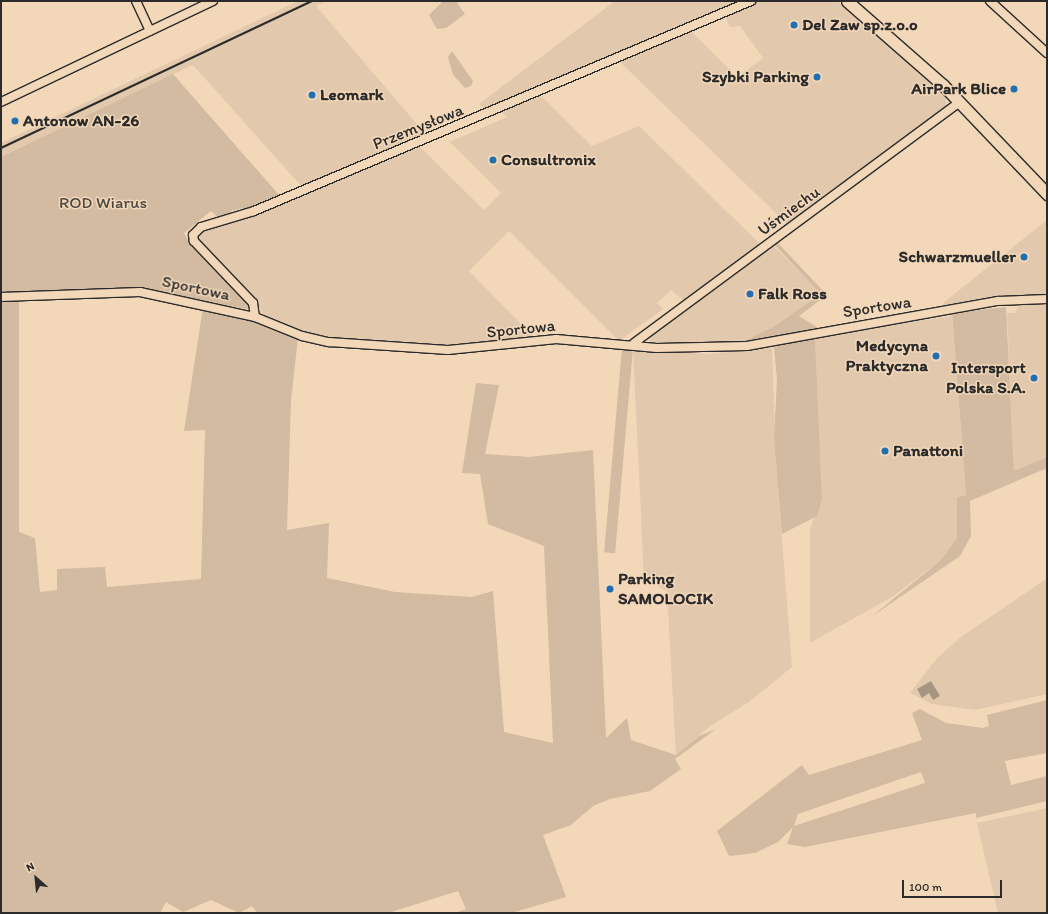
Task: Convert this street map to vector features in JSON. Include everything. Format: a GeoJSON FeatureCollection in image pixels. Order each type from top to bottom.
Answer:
{"type":"FeatureCollection","features":[{"type":"Feature","properties":{"kind":"main road"},"geometry":{"type":"LineString","coordinates":[[847,1],[960,102],[1047,194]]}},
{"type":"Feature","properties":{"kind":"street"},"geometry":{"type":"LineString","coordinates":[[136,1],[150,31]]}},
{"type":"Feature","properties":{"kind":"street"},"geometry":{"type":"LineString","coordinates":[[1,102],[213,1]]}},
{"type":"Feature","properties":{"kind":"street","name":"Przemysłowa"},"geometry":{"type":"LineString","coordinates":[[255,317],[253,303],[194,241],[193,235],[201,227],[254,211],[751,1]]}},
{"type":"Feature","properties":{"kind":"street"},"geometry":{"type":"LineString","coordinates":[[990,1],[1043,52]]}},
{"type":"Feature","properties":{"kind":"street","name":"Uśmiechu"},"geometry":{"type":"LineString","coordinates":[[634,343],[960,102]]}},
{"type":"Feature","properties":{"kind":"street","name":"Sportowa"},"geometry":{"type":"LineString","coordinates":[[1,297],[140,292],[255,317],[302,336],[374,348],[473,349],[556,339],[634,343],[657,348],[747,346],[998,301],[1047,299]]}},
{"type":"Feature","properties":{"kind":"shaded area"},"geometry":{"type":"Polygon","coordinates":[[[298,1],[325,1],[316,6],[427,136],[303,188],[193,65],[1,157],[1,143],[298,1]]]}},
{"type":"Feature","properties":{"kind":"shaded area"},"geometry":{"type":"Polygon","coordinates":[[[615,1],[738,1],[486,110],[479,104],[615,1]]]}},
{"type":"Feature","properties":{"kind":"shaded area"},"geometry":{"type":"Polygon","coordinates":[[[759,1],[837,1],[944,94],[946,101],[945,111],[788,225],[620,62],[690,30],[737,77],[763,58],[740,26],[730,27],[725,15],[759,1]]]}},
{"type":"Feature","properties":{"kind":"shaded area"},"geometry":{"type":"Polygon","coordinates":[[[541,96],[592,146],[639,126],[761,245],[685,302],[671,290],[657,303],[663,309],[619,341],[509,231],[469,271],[536,339],[403,347],[340,342],[302,334],[268,319],[196,238],[199,233],[420,147],[484,210],[501,193],[450,142],[507,117],[502,112],[541,96]]]}},
{"type":"Feature","properties":{"kind":"shaded area","name":"Schwarzmueller"},"geometry":{"type":"Polygon","coordinates":[[[1047,220],[1047,294],[945,307],[943,303],[1047,220]]]}},
{"type":"Feature","properties":{"kind":"shaded area"},"geometry":{"type":"Polygon","coordinates":[[[773,245],[822,294],[773,327],[737,344],[652,343],[647,336],[773,245]]]}},
{"type":"Feature","properties":{"kind":"shaded area"},"geometry":{"type":"Polygon","coordinates":[[[1047,304],[1047,457],[1014,472],[1007,313],[1015,313],[1019,305],[1047,304]]]}},
{"type":"Feature","properties":{"kind":"shaded area"},"geometry":{"type":"Polygon","coordinates":[[[952,316],[966,495],[957,497],[957,538],[940,561],[892,597],[810,643],[810,528],[822,499],[815,336],[952,316]]]}},
{"type":"Feature","properties":{"kind":"shaded area"},"geometry":{"type":"Polygon","coordinates":[[[772,348],[776,461],[792,667],[749,702],[710,726],[676,755],[667,591],[644,579],[633,349],[707,354],[772,348]]]}},
{"type":"Feature","properties":{"kind":"shaded area"},"geometry":{"type":"Polygon","coordinates":[[[1047,578],[1047,694],[975,710],[932,704],[910,693],[937,658],[961,637],[1047,578]]]}},
{"type":"Feature","properties":{"kind":"shaded area"},"geometry":{"type":"Polygon","coordinates":[[[931,681],[940,696],[933,700],[929,693],[922,698],[917,689],[931,681]]]}},
{"type":"Feature","properties":{"kind":"shaded area"},"geometry":{"type":"Polygon","coordinates":[[[1047,808],[1047,913],[998,913],[977,823],[1047,808]]]}},
{"type":"Feature","properties":{"kind":"green space"},"geometry":{"type":"Polygon","coordinates":[[[443,1],[460,1],[457,3],[465,14],[446,28],[437,29],[429,15],[443,1]]]}},
{"type":"Feature","properties":{"kind":"green space"},"geometry":{"type":"Polygon","coordinates":[[[452,51],[473,81],[471,86],[465,88],[453,75],[448,57],[452,51]]]}},
{"type":"Feature","properties":{"kind":"green space","name":"ROD Wiarus"},"geometry":{"type":"Polygon","coordinates":[[[173,74],[280,196],[244,211],[242,208],[231,211],[231,215],[219,218],[211,211],[184,233],[189,242],[248,300],[248,309],[129,289],[1,293],[1,157],[173,74]]]}},
{"type":"Feature","properties":{"kind":"green space"},"geometry":{"type":"Polygon","coordinates":[[[777,242],[827,295],[799,316],[818,328],[737,344],[773,327],[821,294],[774,244],[777,242]]]}},
{"type":"Feature","properties":{"kind":"green space"},"geometry":{"type":"Polygon","coordinates":[[[19,298],[19,532],[35,538],[40,592],[57,590],[57,569],[105,567],[107,587],[201,579],[205,430],[184,431],[203,307],[250,319],[298,338],[291,400],[287,530],[329,523],[327,578],[395,592],[472,597],[493,591],[504,732],[553,743],[544,546],[488,524],[480,474],[462,473],[476,383],[499,385],[485,454],[529,457],[593,450],[606,738],[627,718],[631,740],[676,755],[699,736],[716,729],[675,759],[681,769],[650,791],[610,799],[593,806],[571,825],[543,835],[566,897],[511,913],[454,913],[466,909],[458,891],[388,913],[257,913],[252,906],[239,913],[211,900],[183,912],[166,902],[160,913],[1,913],[1,299],[19,298]]]}},
{"type":"Feature","properties":{"kind":"green space"},"geometry":{"type":"Polygon","coordinates":[[[1006,307],[1014,471],[1047,457],[1047,468],[970,501],[971,536],[960,556],[871,617],[940,561],[957,538],[957,497],[966,495],[952,313],[1006,307]]]}},
{"type":"Feature","properties":{"kind":"green space"},"geometry":{"type":"Polygon","coordinates":[[[815,336],[822,499],[817,516],[782,534],[774,438],[777,380],[774,347],[815,336]]]}},
{"type":"Feature","properties":{"kind":"green space"},"geometry":{"type":"Polygon","coordinates":[[[622,348],[633,349],[615,553],[604,552],[622,348]]]}},
{"type":"Feature","properties":{"kind":"green space"},"geometry":{"type":"Polygon","coordinates":[[[1047,700],[1047,753],[1005,761],[1011,785],[1047,776],[1047,801],[976,818],[976,813],[805,847],[787,844],[793,827],[778,842],[755,853],[729,856],[717,831],[802,765],[809,775],[922,740],[912,713],[920,709],[946,723],[983,728],[989,726],[987,715],[1047,700]],[[921,772],[798,814],[794,826],[925,783],[921,772]]]}},
{"type":"Feature","properties":{"kind":"railway"},"geometry":{"type":"LineString","coordinates":[[1,148],[312,1]]}},
{"type":"Feature","properties":{"kind":"place","name":"Del Zaw sp.z.o.o"},"geometry":{"type":"Point","coordinates":[794,25]}},
{"type":"Feature","properties":{"kind":"place","name":"Szybki Parking"},"geometry":{"type":"Point","coordinates":[817,77]}},
{"type":"Feature","properties":{"kind":"place","name":"AirPark Blice"},"geometry":{"type":"Point","coordinates":[1014,89]}},
{"type":"Feature","properties":{"kind":"place","name":"Leomark"},"geometry":{"type":"Point","coordinates":[312,95]}},
{"type":"Feature","properties":{"kind":"place","name":"Antonow AN-26"},"geometry":{"type":"Point","coordinates":[15,121]}},
{"type":"Feature","properties":{"kind":"place","name":"Consultronix"},"geometry":{"type":"Point","coordinates":[493,160]}},
{"type":"Feature","properties":{"kind":"place","name":"Schwarzmueller"},"geometry":{"type":"Point","coordinates":[1024,257]}},
{"type":"Feature","properties":{"kind":"place","name":"Falk Ross"},"geometry":{"type":"Point","coordinates":[750,294]}},
{"type":"Feature","properties":{"kind":"place","name":"Medycyna Praktyczna"},"geometry":{"type":"Point","coordinates":[936,356]}},
{"type":"Feature","properties":{"kind":"place","name":"Intersport Polska S.A."},"geometry":{"type":"Point","coordinates":[1034,378]}},
{"type":"Feature","properties":{"kind":"place","name":"Panattoni"},"geometry":{"type":"Point","coordinates":[885,451]}},
{"type":"Feature","properties":{"kind":"place","name":"Parking SAMOLOCIK"},"geometry":{"type":"Point","coordinates":[610,589]}}]}
